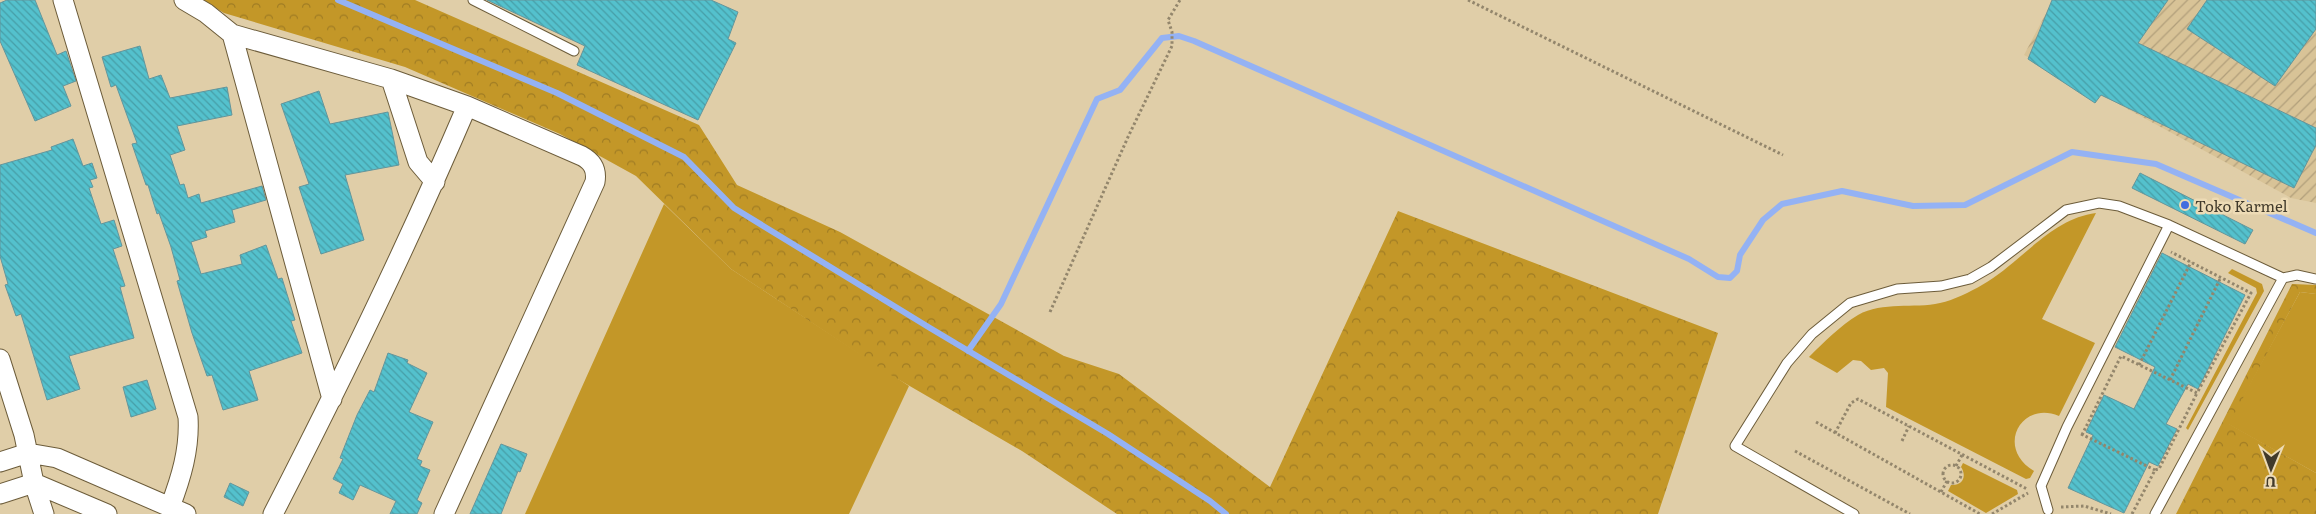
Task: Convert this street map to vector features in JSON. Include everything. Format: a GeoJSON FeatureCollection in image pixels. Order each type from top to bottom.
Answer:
{"type":"FeatureCollection","features":[{"type":"Feature","properties":{"kind":"street"},"geometry":{"type":"LineString","coordinates":[[0,462],[28,453],[57,458],[178,510],[189,436],[188,417],[63,0]]}},
{"type":"Feature","properties":{"kind":"street"},"geometry":{"type":"LineString","coordinates":[[184,0],[206,13],[232,34],[390,80],[468,106],[582,156],[593,165],[596,176],[595,182],[444,514]]}},
{"type":"Feature","properties":{"kind":"street"},"geometry":{"type":"LineString","coordinates":[[232,34],[332,398]]}},
{"type":"Feature","properties":{"kind":"street"},"geometry":{"type":"LineString","coordinates":[[390,80],[418,162],[435,182]]}},
{"type":"Feature","properties":{"kind":"street"},"geometry":{"type":"LineString","coordinates":[[274,514],[332,398],[435,182],[468,106]]}},
{"type":"Feature","properties":{"kind":"street"},"geometry":{"type":"LineString","coordinates":[[0,359],[44,514]]}},
{"type":"Feature","properties":{"kind":"street"},"geometry":{"type":"LineString","coordinates":[[0,494],[34,484],[107,514]]}},
{"type":"Feature","properties":{"kind":"lane"},"geometry":{"type":"LineString","coordinates":[[472,0],[574,51]]}},
{"type":"Feature","properties":{"kind":"lane"},"geometry":{"type":"LineString","coordinates":[[1854,514],[1735,446],[1786,363],[1812,334],[1850,303],[1897,289],[1941,286],[1970,279],[1998,262],[2066,210],[2098,203],[2119,206],[2169,225],[2283,278],[2316,273]]}},
{"type":"Feature","properties":{"kind":"lane"},"geometry":{"type":"LineString","coordinates":[[2048,510],[2041,486],[2067,427],[2169,225]]}},
{"type":"Feature","properties":{"kind":"lane"},"geometry":{"type":"LineString","coordinates":[[2297,275],[2316,279]]}},
{"type":"Feature","properties":{"kind":"lane"},"geometry":{"type":"LineString","coordinates":[[2155,514],[2283,278]]}},
{"type":"Feature","properties":{"kind":"path"},"geometry":{"type":"LineString","coordinates":[[1050,312],[1128,137],[1172,46],[1172,32],[1168,20],[1180,0]]}},
{"type":"Feature","properties":{"kind":"path"},"geometry":{"type":"LineString","coordinates":[[1468,0],[1783,155]]}},
{"type":"Feature","properties":{"kind":"path"},"geometry":{"type":"LineString","coordinates":[[2132,514],[2155,470],[2159,468],[2251,292],[2158,246]]}},
{"type":"Feature","properties":{"kind":"path"},"geometry":{"type":"LineString","coordinates":[[2139,365],[2191,262]]}},
{"type":"Feature","properties":{"kind":"path"},"geometry":{"type":"LineString","coordinates":[[2170,380],[2220,277]]}},
{"type":"Feature","properties":{"kind":"path"},"geometry":{"type":"LineString","coordinates":[[2082,435],[2122,356],[2197,393]]}},
{"type":"Feature","properties":{"kind":"path"},"geometry":{"type":"LineString","coordinates":[[1835,433],[1851,403],[1858,399],[2031,491],[1992,514]]}},
{"type":"Feature","properties":{"kind":"path"},"geometry":{"type":"LineString","coordinates":[[1816,422],[1980,514]]}},
{"type":"Feature","properties":{"kind":"path"},"geometry":{"type":"LineString","coordinates":[[1902,441],[1909,426]]}},
{"type":"Feature","properties":{"kind":"path"},"geometry":{"type":"LineString","coordinates":[[2067,427],[2155,470]]}},
{"type":"Feature","properties":{"kind":"path"},"geometry":{"type":"LineString","coordinates":[[1795,451],[1910,514]]}},
{"type":"Feature","properties":{"kind":"path"},"geometry":{"type":"LineString","coordinates":[[1956,466],[1962,455]]}},
{"type":"Feature","properties":{"kind":"path"},"geometry":{"type":"LineString","coordinates":[[1949,465],[1956,466],[1961,472],[1960,478],[1955,482],[1947,481],[1944,477],[1944,469],[1949,465]]}},
{"type":"Feature","properties":{"kind":"path"},"geometry":{"type":"LineString","coordinates":[[1941,492],[1947,481]]}},
{"type":"Feature","properties":{"kind":"path"},"geometry":{"type":"LineString","coordinates":[[2048,510],[2084,506],[2112,514]]}},
{"type":"Feature","properties":{"kind":"shaded area"},"geometry":{"type":"Polygon","coordinates":[[[2053,0],[2316,0],[2316,203],[2291,198],[2024,55],[2053,0]]]}},
{"type":"Feature","properties":{"kind":"green space"},"geometry":{"type":"Polygon","coordinates":[[[203,0],[415,0],[699,125],[737,185],[840,232],[1064,356],[1119,374],[1270,487],[1398,211],[1718,333],[1658,514],[1117,514],[1022,451],[889,374],[731,269],[636,176],[560,134],[405,67],[224,13],[203,0]]]}},
{"type":"Feature","properties":{"kind":"green space"},"geometry":{"type":"Polygon","coordinates":[[[664,204],[731,269],[909,386],[849,514],[525,514],[664,204]]]}},
{"type":"Feature","properties":{"kind":"green space"},"geometry":{"type":"Polygon","coordinates":[[[2096,213],[2042,319],[2095,343],[2059,416],[2045,413],[2034,415],[2024,420],[2018,429],[2015,439],[2016,450],[2022,461],[2034,471],[2030,478],[2026,479],[1886,407],[1888,373],[1884,368],[1871,370],[1861,361],[1853,360],[1837,373],[1809,357],[1826,340],[1858,315],[1878,308],[1930,305],[1962,296],[1996,276],[2036,243],[2064,224],[2079,217],[2096,213]]]}},
{"type":"Feature","properties":{"kind":"green space"},"geometry":{"type":"Polygon","coordinates":[[[2232,269],[2262,284],[2264,291],[2188,430],[2186,428],[2257,293],[2256,288],[2228,273],[2232,269]]]}},
{"type":"Feature","properties":{"kind":"green space"},"geometry":{"type":"Polygon","coordinates":[[[2292,284],[2316,285],[2316,294],[2300,292],[2229,424],[2316,473],[2316,514],[2176,514],[2292,284]]]}},
{"type":"Feature","properties":{"kind":"green space"},"geometry":{"type":"Polygon","coordinates":[[[2300,292],[2316,294],[2316,473],[2228,424],[2300,292]]]}},
{"type":"Feature","properties":{"kind":"green space"},"geometry":{"type":"Polygon","coordinates":[[[1963,463],[2017,490],[2018,494],[1986,513],[1948,491],[1951,485],[1958,484],[1963,480],[1964,474],[1961,467],[1963,463]]]}},
{"type":"Feature","properties":{"kind":"building"},"geometry":{"type":"Polygon","coordinates":[[[7,0],[35,0],[57,55],[66,51],[76,81],[63,86],[71,106],[35,121],[0,41],[0,3],[7,0]]]}},
{"type":"Feature","properties":{"kind":"building"},"geometry":{"type":"Polygon","coordinates":[[[487,0],[711,0],[738,12],[728,39],[736,43],[698,120],[577,65],[585,46],[487,0]]]}},
{"type":"Feature","properties":{"kind":"building"},"geometry":{"type":"Polygon","coordinates":[[[2052,0],[2168,0],[2138,43],[2316,128],[2316,145],[2294,188],[2101,95],[2095,103],[2028,59],[2052,0]]]}},
{"type":"Feature","properties":{"kind":"building"},"geometry":{"type":"Polygon","coordinates":[[[2207,0],[2316,0],[2316,29],[2275,86],[2187,29],[2207,0]]]}},
{"type":"Feature","properties":{"kind":"building"},"geometry":{"type":"Polygon","coordinates":[[[140,46],[149,79],[161,75],[170,98],[227,87],[232,115],[177,126],[185,150],[170,155],[180,185],[184,184],[188,198],[199,194],[201,203],[262,186],[266,200],[232,210],[235,222],[205,231],[207,237],[191,242],[201,274],[242,264],[240,255],[266,245],[278,279],[282,278],[295,320],[291,321],[302,353],[249,371],[258,400],[223,410],[212,375],[207,376],[192,333],[177,281],[180,280],[171,247],[132,144],[137,143],[116,85],[111,87],[102,57],[140,46]]]}},
{"type":"Feature","properties":{"kind":"building"},"geometry":{"type":"Polygon","coordinates":[[[319,91],[330,124],[388,112],[399,165],[345,175],[364,240],[321,254],[299,187],[309,184],[281,104],[319,91]]]}},
{"type":"Feature","properties":{"kind":"building"},"geometry":{"type":"Polygon","coordinates":[[[73,139],[83,166],[92,163],[97,178],[90,180],[93,187],[89,188],[101,224],[114,220],[122,246],[113,249],[125,286],[120,287],[134,338],[69,356],[80,389],[47,400],[21,314],[16,316],[5,285],[8,284],[0,256],[0,165],[52,150],[51,147],[73,139]]]}},
{"type":"Feature","properties":{"kind":"building"},"geometry":{"type":"Polygon","coordinates":[[[2140,173],[2253,230],[2245,244],[2132,188],[2140,173]]]}},
{"type":"Feature","properties":{"kind":"building"},"geometry":{"type":"Polygon","coordinates":[[[2162,253],[2245,295],[2198,389],[2188,384],[2166,424],[2177,429],[2158,466],[2149,462],[2124,513],[2068,488],[2093,435],[2086,432],[2104,395],[2134,409],[2155,367],[2115,347],[2162,253]]]}},
{"type":"Feature","properties":{"kind":"building"},"geometry":{"type":"Polygon","coordinates":[[[388,353],[408,360],[407,363],[427,373],[409,412],[433,422],[417,459],[422,461],[420,466],[430,470],[417,500],[422,503],[417,514],[390,514],[396,501],[360,485],[353,500],[339,493],[343,484],[333,479],[343,459],[340,458],[357,415],[370,390],[374,392],[388,353]]]}},
{"type":"Feature","properties":{"kind":"building"},"geometry":{"type":"Polygon","coordinates":[[[147,380],[156,409],[131,417],[123,387],[147,380]]]}},
{"type":"Feature","properties":{"kind":"building"},"geometry":{"type":"Polygon","coordinates":[[[501,444],[527,454],[520,472],[518,471],[501,514],[470,514],[501,444]]]}},
{"type":"Feature","properties":{"kind":"building"},"geometry":{"type":"Polygon","coordinates":[[[230,483],[249,492],[243,506],[224,497],[230,483]]]}},
{"type":"Feature","properties":{"kind":"waterway"},"geometry":{"type":"LineString","coordinates":[[338,0],[557,93],[684,157],[734,208],[1108,434],[1210,501],[1226,514]]}},
{"type":"Feature","properties":{"kind":"waterway"},"geometry":{"type":"LineString","coordinates":[[968,351],[1001,304],[1097,99],[1120,90],[1162,38],[1179,36],[1689,259],[1718,277],[1730,278],[1737,271],[1740,255],[1763,220],[1782,204],[1842,191],[1913,206],[1965,205],[2072,152],[2156,164],[2316,233]]}},
{"type":"Feature","properties":{"kind":"place","name":"Toko Karmel"},"geometry":{"type":"Point","coordinates":[2185,205]}}]}
